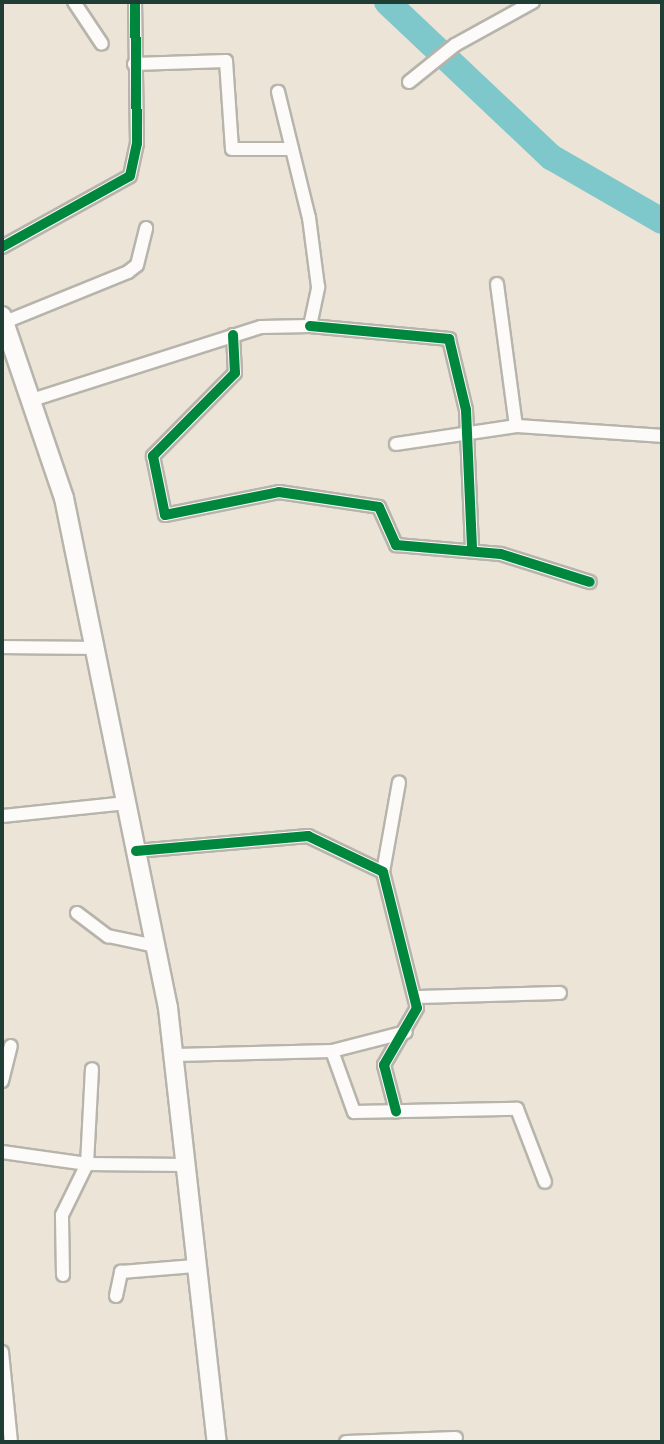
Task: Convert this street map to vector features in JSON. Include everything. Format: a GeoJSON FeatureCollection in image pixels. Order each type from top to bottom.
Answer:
{"type":"FeatureCollection","features":[{"type":"Feature","properties":{"kind":"main road"},"geometry":{"type":"LineString","coordinates":[[3,319],[35,399],[94,648],[176,1055],[195,1266],[217,1442]]}},
{"type":"Feature","properties":{"kind":"street"},"geometry":{"type":"LineString","coordinates":[[74,2],[102,44]]}},
{"type":"Feature","properties":{"kind":"street"},"geometry":{"type":"LineString","coordinates":[[2,247],[130,176],[137,144],[135,2]]}},
{"type":"Feature","properties":{"kind":"street"},"geometry":{"type":"LineString","coordinates":[[409,82],[455,45],[533,2]]}},
{"type":"Feature","properties":{"kind":"street"},"geometry":{"type":"LineString","coordinates":[[134,64],[226,61],[232,149],[292,149]]}},
{"type":"Feature","properties":{"kind":"street"},"geometry":{"type":"LineString","coordinates":[[278,92],[318,287],[310,326]]}},
{"type":"Feature","properties":{"kind":"street"},"geometry":{"type":"LineString","coordinates":[[3,319],[128,272],[137,265],[146,228]]}},
{"type":"Feature","properties":{"kind":"street"},"geometry":{"type":"LineString","coordinates":[[497,284],[516,426]]}},
{"type":"Feature","properties":{"kind":"street"},"geometry":{"type":"LineString","coordinates":[[35,399],[233,335],[310,326],[449,339],[468,434],[472,549]]}},
{"type":"Feature","properties":{"kind":"street"},"geometry":{"type":"LineString","coordinates":[[233,335],[235,373],[153,456],[165,515],[287,493],[382,508],[396,545],[472,549],[590,582]]}},
{"type":"Feature","properties":{"kind":"street"},"geometry":{"type":"LineString","coordinates":[[396,444],[516,426],[662,436]]}},
{"type":"Feature","properties":{"kind":"street"},"geometry":{"type":"LineString","coordinates":[[2,647],[94,648]]}},
{"type":"Feature","properties":{"kind":"street"},"geometry":{"type":"LineString","coordinates":[[396,1111],[384,1065],[409,1031],[416,997],[383,872],[399,782]]}},
{"type":"Feature","properties":{"kind":"street"},"geometry":{"type":"LineString","coordinates":[[2,816],[125,803]]}},
{"type":"Feature","properties":{"kind":"street"},"geometry":{"type":"LineString","coordinates":[[136,851],[308,836],[383,872]]}},
{"type":"Feature","properties":{"kind":"street"},"geometry":{"type":"LineString","coordinates":[[77,913],[108,936],[155,946]]}},
{"type":"Feature","properties":{"kind":"street"},"geometry":{"type":"LineString","coordinates":[[416,997],[560,993]]}},
{"type":"Feature","properties":{"kind":"street"},"geometry":{"type":"LineString","coordinates":[[176,1055],[332,1051],[409,1031]]}},
{"type":"Feature","properties":{"kind":"street"},"geometry":{"type":"LineString","coordinates":[[2,1081],[11,1046]]}},
{"type":"Feature","properties":{"kind":"street"},"geometry":{"type":"LineString","coordinates":[[332,1051],[354,1112],[510,1105],[523,1116],[545,1182]]}},
{"type":"Feature","properties":{"kind":"street"},"geometry":{"type":"LineString","coordinates":[[63,1275],[65,1200],[87,1164],[92,1069]]}},
{"type":"Feature","properties":{"kind":"street"},"geometry":{"type":"LineString","coordinates":[[2,1152],[87,1164],[186,1165]]}},
{"type":"Feature","properties":{"kind":"street"},"geometry":{"type":"LineString","coordinates":[[116,1296],[122,1271],[195,1266]]}},
{"type":"Feature","properties":{"kind":"street"},"geometry":{"type":"LineString","coordinates":[[2,1352],[11,1442]]}},
{"type":"Feature","properties":{"kind":"street"},"geometry":{"type":"LineString","coordinates":[[346,1442],[456,1438]]}},
{"type":"Feature","properties":{"kind":"waterway"},"geometry":{"type":"LineString","coordinates":[[387,2],[551,157],[662,221]]}},
{"type":"Feature","properties":{"kind":"cycle path"},"geometry":{"type":"LineString","coordinates":[[2,247],[130,176],[137,144],[135,2]]}},
{"type":"Feature","properties":{"kind":"cycle path"},"geometry":{"type":"LineString","coordinates":[[310,326],[449,339],[466,410],[472,549]]}},
{"type":"Feature","properties":{"kind":"cycle path"},"geometry":{"type":"LineString","coordinates":[[233,335],[235,373],[153,456],[165,515],[279,492],[379,507],[396,545],[501,554],[590,582]]}},
{"type":"Feature","properties":{"kind":"cycle path"},"geometry":{"type":"LineString","coordinates":[[136,851],[308,836],[383,872],[417,1008],[384,1065],[396,1111]]}}]}
